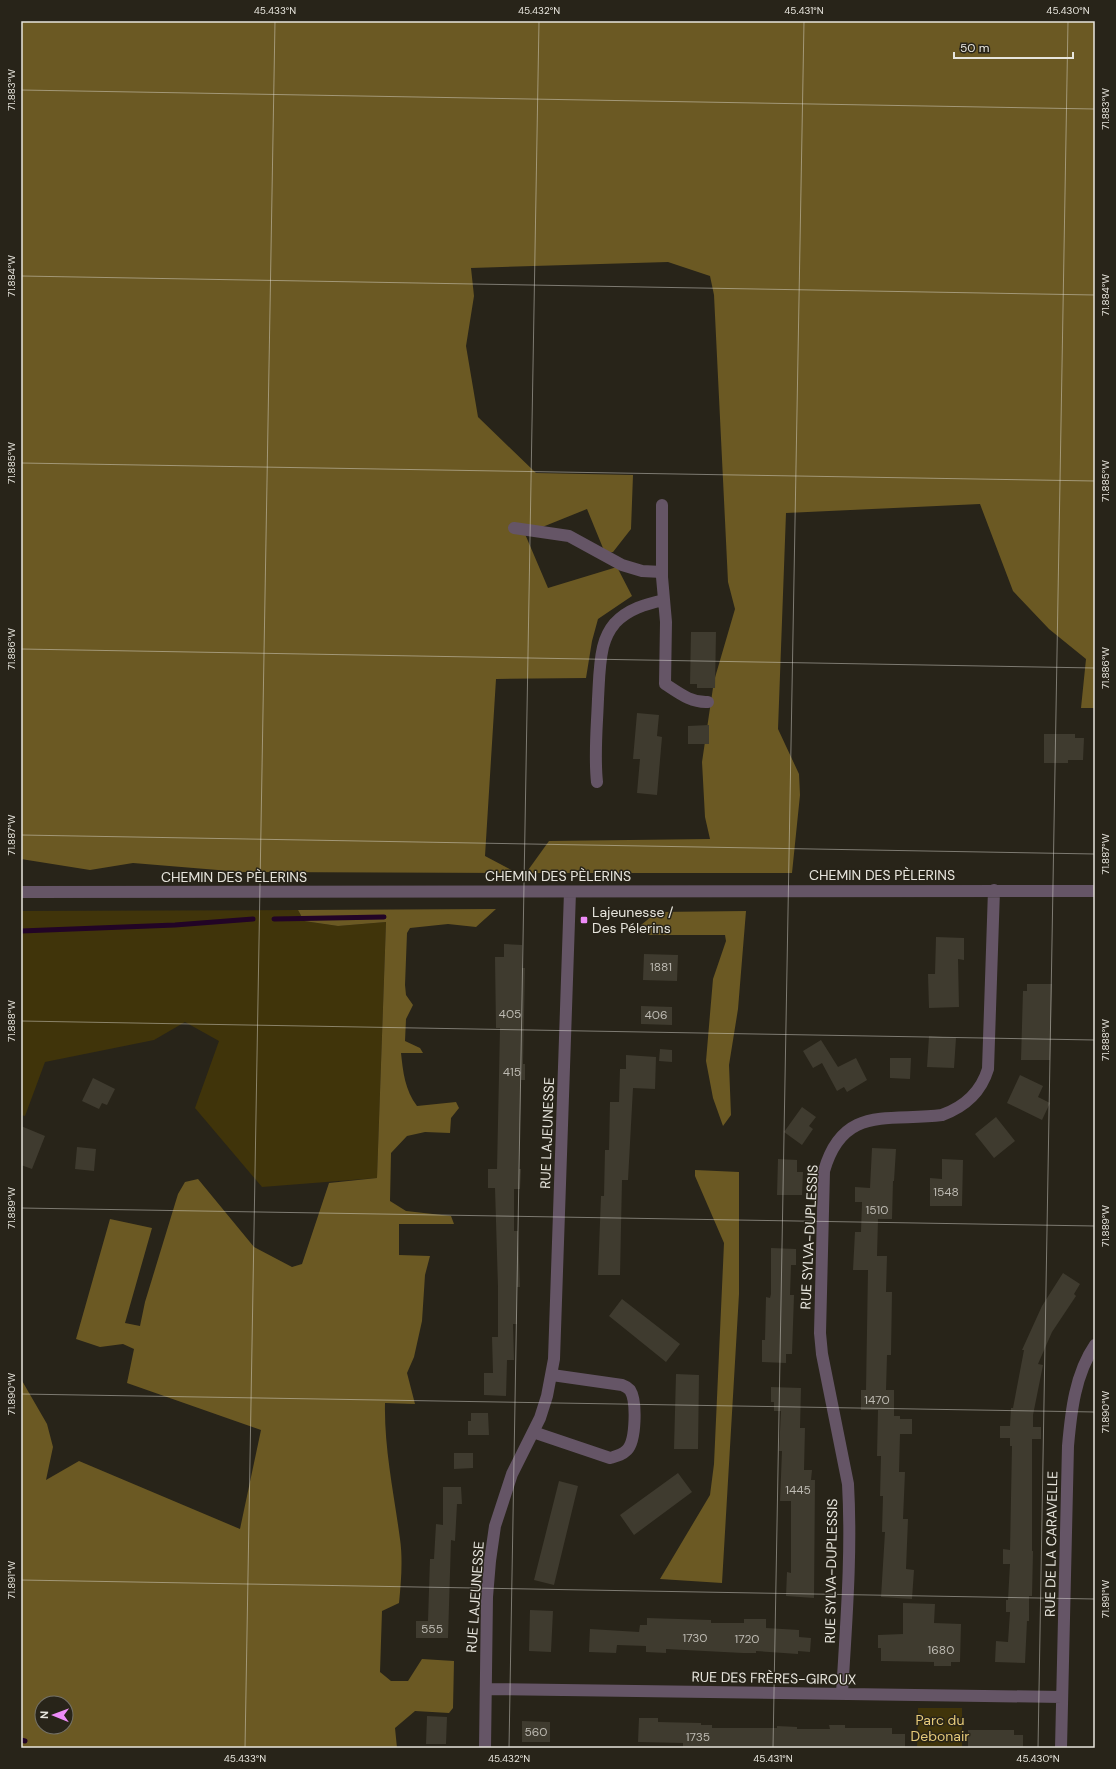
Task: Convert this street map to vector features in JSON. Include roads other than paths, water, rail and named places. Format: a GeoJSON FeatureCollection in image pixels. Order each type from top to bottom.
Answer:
{"type":"FeatureCollection","features":[{"type":"Feature","properties":{"kind":"street"},"geometry":{"type":"LineString","coordinates":[[662,505],[665,684],[688,699],[697,702],[708,702]]}},
{"type":"Feature","properties":{"kind":"street"},"geometry":{"type":"LineString","coordinates":[[514,528],[569,536],[583,542],[608,558],[626,566],[642,571],[662,572]]}},
{"type":"Feature","properties":{"kind":"street"},"geometry":{"type":"LineString","coordinates":[[597,782],[596,761],[600,666],[605,641],[611,628],[626,614],[637,608],[664,600]]}},
{"type":"Feature","properties":{"kind":"street","name":"RUE SYLVA-DUPLESSIS"},"geometry":{"type":"LineString","coordinates":[[842,1694],[850,1538],[849,1506],[848,1484],[822,1354],[820,1333],[824,1171],[828,1157],[834,1146],[842,1136],[855,1126],[873,1119],[942,1115],[953,1111],[973,1097],[984,1081],[988,1069],[994,890]]}},
{"type":"Feature","properties":{"kind":"street","name":"CHEMIN DES PÈLERINS"},"geometry":{"type":"LineString","coordinates":[[21,892],[1095,890]]}},
{"type":"Feature","properties":{"kind":"street","name":"RUE LAJEUNESSE"},"geometry":{"type":"LineString","coordinates":[[484,1748],[487,1597],[495,1526],[512,1474],[540,1418],[552,1375],[554,1359],[570,892]]}},
{"type":"Feature","properties":{"kind":"street","name":"RUE DE LA CARAVELLE"},"geometry":{"type":"LineString","coordinates":[[1061,1748],[1068,1446],[1072,1411],[1079,1378],[1095,1345]]}},
{"type":"Feature","properties":{"kind":"street"},"geometry":{"type":"LineString","coordinates":[[533,1432],[610,1458],[620,1455],[628,1450],[632,1443],[635,1412],[630,1389],[622,1385],[552,1375]]}},
{"type":"Feature","properties":{"kind":"street","name":"RUE DES FRÈRES-GIROUX"},"geometry":{"type":"LineString","coordinates":[[486,1689],[1062,1697]]}},
{"type":"Feature","properties":{"kind":"waterway"},"geometry":{"type":"LineString","coordinates":[[274,919],[384,917]]}},
{"type":"Feature","properties":{"kind":"waterway"},"geometry":{"type":"LineString","coordinates":[[21,931],[175,925],[253,919]]}},
{"type":"Feature","properties":{"kind":"waterway"},"geometry":{"type":"LineString","coordinates":[[21,1740],[25,1741]]}},
{"type":"Feature","properties":{"kind":"place","name":"Lajeunesse / Des Pélerins"},"geometry":{"type":"Point","coordinates":[584,920]}},
{"type":"Feature","properties":{"kind":"park label","name":"Parc du Debonair"},"geometry":{"type":"Point","coordinates":[940,1728]}}]}
